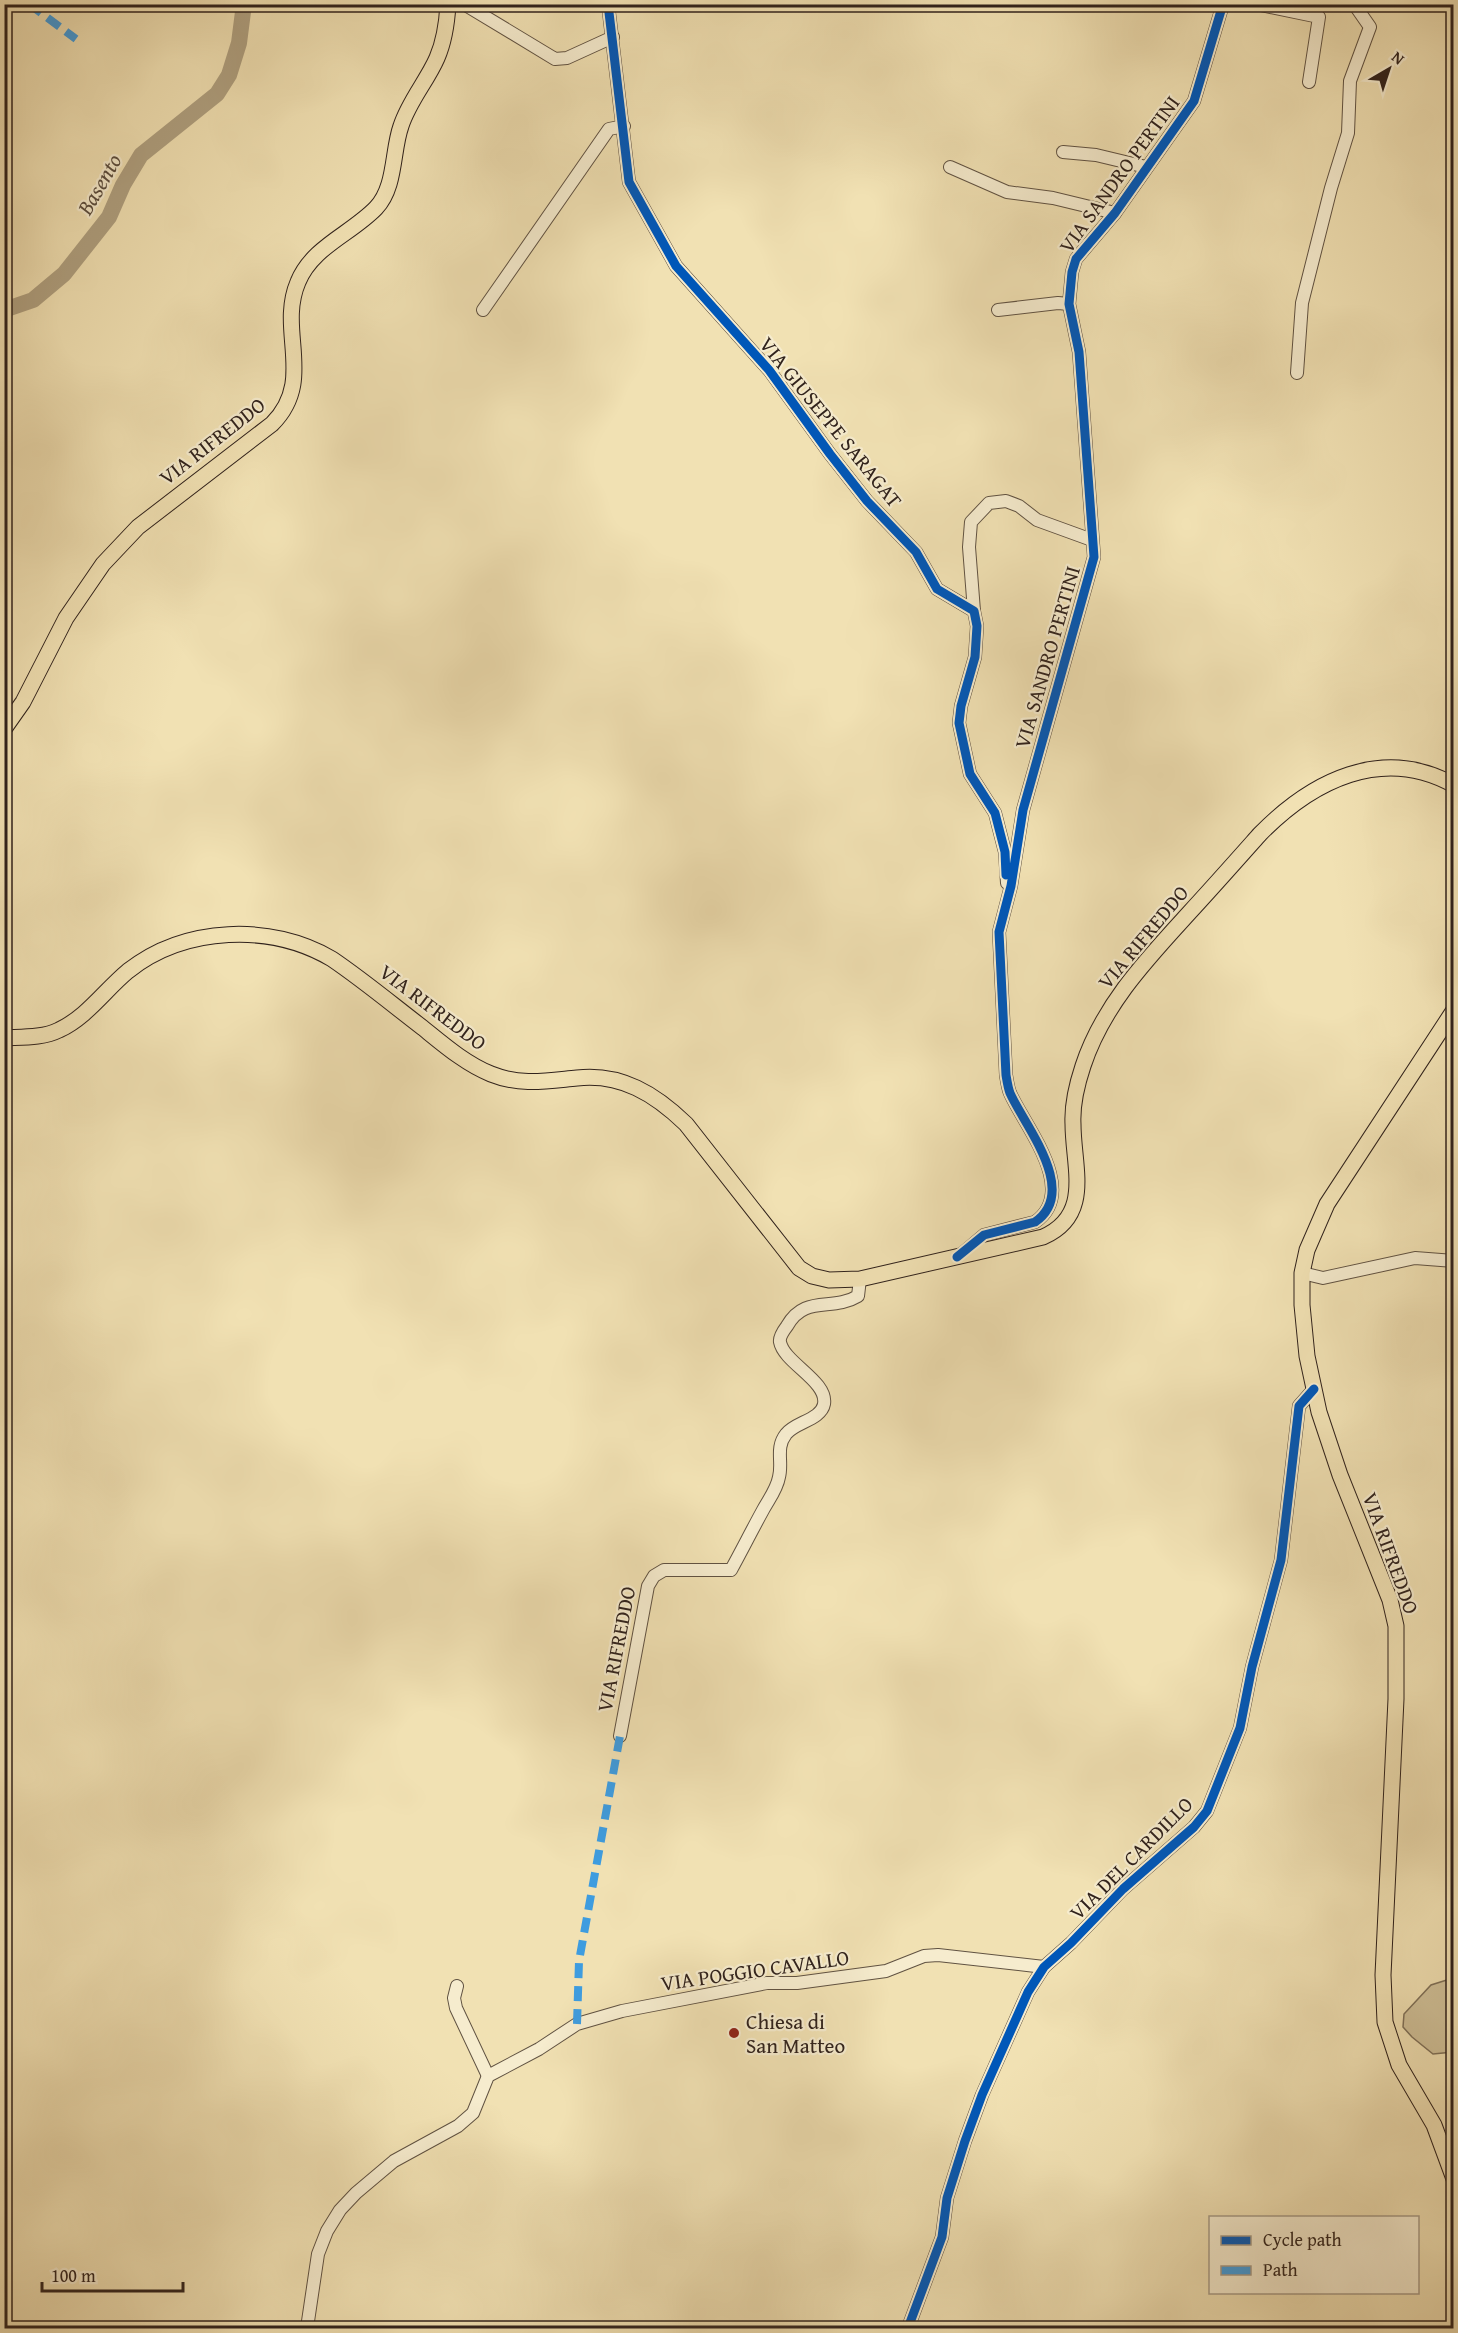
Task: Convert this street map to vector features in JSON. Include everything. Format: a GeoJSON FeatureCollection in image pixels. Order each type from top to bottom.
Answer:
{"type":"FeatureCollection","features":[{"type":"Feature","properties":{"kind":"main road","name":"VIA RIFREDDO"},"geometry":{"type":"LineString","coordinates":[[4,729],[23,702],[66,618],[103,564],[138,527],[272,424],[283,411],[291,397],[295,381],[291,318],[292,299],[298,282],[306,266],[318,253],[369,214],[382,198],[389,183],[401,125],[438,56],[447,19],[448,4]]}},
{"type":"Feature","properties":{"kind":"main road","name":"VIA RIFREDDO"},"geometry":{"type":"LineString","coordinates":[[4,1038],[43,1035],[58,1031],[90,1009],[129,970],[166,948],[186,941],[209,936],[239,934],[289,941],[319,951],[332,959],[441,1042],[482,1070],[522,1082],[537,1083],[598,1077],[614,1079],[647,1093],[673,1111],[686,1124],[799,1268],[812,1276],[828,1280],[860,1279],[1044,1238],[1058,1230],[1073,1211],[1077,1189],[1072,1122],[1082,1069],[1100,1027],[1126,984],[1277,817],[1302,798],[1339,779],[1368,769],[1410,768],[1454,785]]}},
{"type":"Feature","properties":{"kind":"main road","name":"VIA RIFREDDO"},"geometry":{"type":"LineString","coordinates":[[1454,1010],[1327,1204],[1310,1241],[1302,1273],[1302,1305],[1307,1356],[1319,1412],[1340,1475],[1390,1600],[1396,1626],[1396,1700],[1383,1976],[1385,2022],[1399,2065],[1434,2125],[1454,2179]]}},
{"type":"Feature","properties":{"kind":"street"},"geometry":{"type":"LineString","coordinates":[[464,4],[555,59],[567,58],[613,37]]}},
{"type":"Feature","properties":{"kind":"street","name":"VIA GIUSEPPE SARAGAT"},"geometry":{"type":"LineString","coordinates":[[608,4],[629,182],[676,266],[769,370],[867,501],[916,552],[937,589],[974,611]]}},
{"type":"Feature","properties":{"kind":"street","name":"VIA SANDRO PERTINI"},"geometry":{"type":"LineString","coordinates":[[957,1257],[984,1235],[1035,1222],[1042,1217],[1052,1192],[1048,1167],[1041,1148],[1010,1093],[1006,1075],[999,941],[1011,886],[1023,810],[1094,557],[1079,352],[1070,304],[1072,272],[1076,259],[1115,213],[1194,101],[1223,4]]}},
{"type":"Feature","properties":{"kind":"street"},"geometry":{"type":"LineString","coordinates":[[1256,4],[1319,17],[1309,81]]}},
{"type":"Feature","properties":{"kind":"street"},"geometry":{"type":"LineString","coordinates":[[1297,373],[1302,303],[1331,188],[1348,133],[1350,81],[1370,27],[1354,4]]}},
{"type":"Feature","properties":{"kind":"street"},"geometry":{"type":"LineString","coordinates":[[483,310],[609,129],[624,126]]}},
{"type":"Feature","properties":{"kind":"street"},"geometry":{"type":"LineString","coordinates":[[1063,152],[1096,155],[1146,167]]}},
{"type":"Feature","properties":{"kind":"street"},"geometry":{"type":"LineString","coordinates":[[950,167],[1007,192],[1053,198],[1115,213]]}},
{"type":"Feature","properties":{"kind":"street"},"geometry":{"type":"LineString","coordinates":[[998,310],[1058,303],[1070,304]]}},
{"type":"Feature","properties":{"kind":"street"},"geometry":{"type":"LineString","coordinates":[[1011,886],[1006,879],[1005,852],[995,813],[970,774],[959,723],[961,706],[975,657],[977,626],[969,547],[971,522],[989,503],[1006,501],[1019,506],[1037,519],[1092,540]]}},
{"type":"Feature","properties":{"kind":"street"},"geometry":{"type":"LineString","coordinates":[[1302,1273],[1323,1278],[1414,1258],[1454,1261]]}},
{"type":"Feature","properties":{"kind":"street","name":"VIA RIFREDDO"},"geometry":{"type":"LineString","coordinates":[[620,1736],[648,1586],[654,1576],[664,1570],[731,1570],[776,1488],[780,1466],[778,1450],[785,1434],[818,1414],[825,1402],[824,1395],[817,1385],[784,1350],[780,1342],[781,1336],[788,1323],[801,1309],[809,1305],[844,1303],[858,1296],[860,1279]]}},
{"type":"Feature","properties":{"kind":"street","name":"VIA DEL CARDILLO"},"geometry":{"type":"LineString","coordinates":[[908,2328],[942,2237],[947,2198],[982,2095],[1028,1992],[1044,1967],[1071,1943],[1123,1889],[1194,1827],[1207,1811],[1240,1728],[1251,1667],[1281,1560],[1299,1406],[1314,1389]]}},
{"type":"Feature","properties":{"kind":"street","name":"VIA POGGIO CAVALLO"},"geometry":{"type":"LineString","coordinates":[[488,2076],[538,2049],[577,2024],[673,2000],[767,1983],[796,1983],[886,1971],[924,1956],[938,1955],[1044,1967]]}},
{"type":"Feature","properties":{"kind":"street"},"geometry":{"type":"LineString","coordinates":[[307,2328],[318,2254],[327,2230],[340,2210],[356,2193],[394,2161],[458,2126],[473,2113],[488,2076],[456,2008],[454,1998],[457,1986]]}},
{"type":"Feature","properties":{"kind":"shaded area"},"geometry":{"type":"Polygon","coordinates":[[[1453,1978],[1453,2052],[1433,2054],[1403,2027],[1404,2014],[1431,1985],[1453,1978]]]}},
{"type":"Feature","properties":{"kind":"waterway","name":"Basento"},"geometry":{"type":"LineString","coordinates":[[4,310],[33,300],[64,274],[109,217],[123,185],[141,155],[217,94],[229,75],[239,43],[244,4]]}},
{"type":"Feature","properties":{"kind":"marked path"},"geometry":{"type":"LineString","coordinates":[[29,4],[76,39]]}},
{"type":"Feature","properties":{"kind":"marked path"},"geometry":{"type":"LineString","coordinates":[[577,2024],[579,1961],[620,1736]]}},
{"type":"Feature","properties":{"kind":"cycle path"},"geometry":{"type":"LineString","coordinates":[[608,4],[629,182],[676,266],[769,370],[867,501],[916,552],[937,589],[974,611],[977,626],[975,657],[961,706],[959,723],[970,774],[995,813],[1005,852],[1006,875]]}},
{"type":"Feature","properties":{"kind":"cycle path"},"geometry":{"type":"LineString","coordinates":[[957,1257],[984,1235],[1035,1222],[1047,1209],[1052,1193],[1051,1176],[1045,1158],[1010,1093],[1006,1075],[999,932],[1011,886],[1023,810],[1094,557],[1079,352],[1069,304],[1072,272],[1076,259],[1115,213],[1194,101],[1223,4]]}},
{"type":"Feature","properties":{"kind":"cycle path"},"geometry":{"type":"LineString","coordinates":[[908,2328],[942,2237],[947,2198],[965,2141],[982,2095],[1028,1992],[1044,1967],[1071,1943],[1123,1889],[1194,1827],[1207,1811],[1240,1728],[1252,1667],[1281,1560],[1299,1406],[1314,1389]]}},
{"type":"Feature","properties":{"kind":"place","name":"Chiesa di San Matteo"},"geometry":{"type":"Point","coordinates":[734,2033]}}]}
